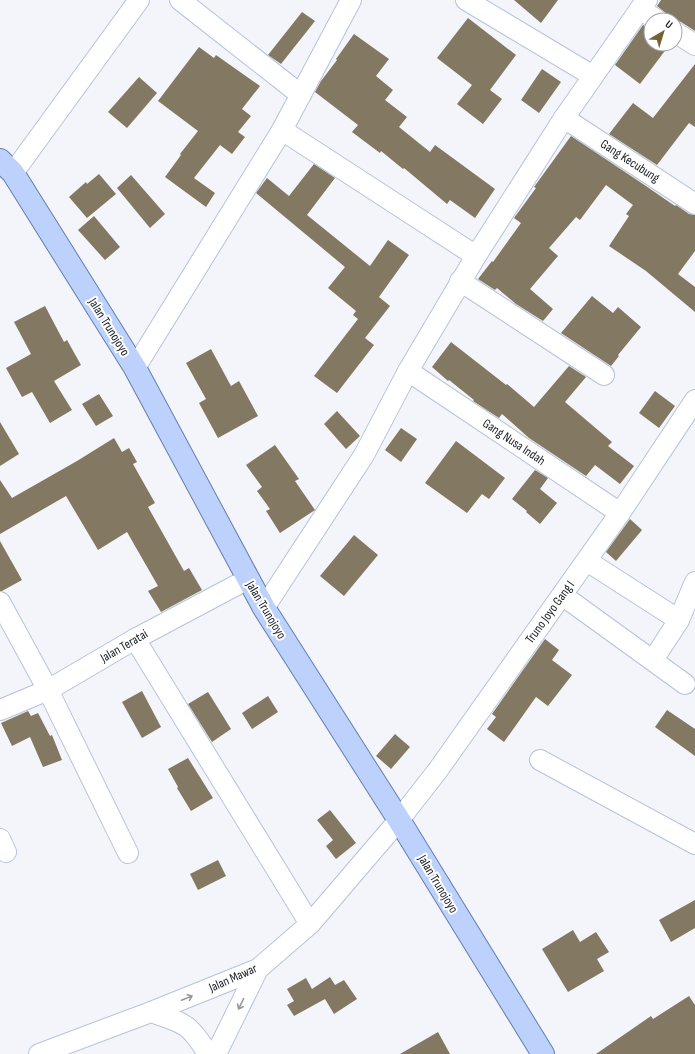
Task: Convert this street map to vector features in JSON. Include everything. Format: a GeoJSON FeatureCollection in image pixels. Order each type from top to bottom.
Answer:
{"type":"FeatureCollection","features":[{"type":"Feature","properties":{"kind":"main road","name":"Jalan Trunojoyo"},"geometry":{"type":"LineString","coordinates":[[6,166],[135,368],[264,608],[399,820],[543,1054]]}},
{"type":"Feature","properties":{"kind":"street"},"geometry":{"type":"LineString","coordinates":[[6,166],[139,0]]}},
{"type":"Feature","properties":{"kind":"street"},"geometry":{"type":"LineString","coordinates":[[180,0],[302,95]]}},
{"type":"Feature","properties":{"kind":"street"},"geometry":{"type":"LineString","coordinates":[[135,368],[282,130],[302,95],[351,0]]}},
{"type":"Feature","properties":{"kind":"street"},"geometry":{"type":"LineString","coordinates":[[466,0],[593,76]]}},
{"type":"Feature","properties":{"kind":"street"},"geometry":{"type":"LineString","coordinates":[[264,608],[364,455],[408,371],[460,281],[564,118],[644,4],[650,12]]}},
{"type":"Feature","properties":{"kind":"street"},"geometry":{"type":"LineString","coordinates":[[683,37],[695,45]]}},
{"type":"Feature","properties":{"kind":"street","name":"Gang Kecubung"},"geometry":{"type":"LineString","coordinates":[[564,118],[695,204]]}},
{"type":"Feature","properties":{"kind":"street"},"geometry":{"type":"LineString","coordinates":[[282,130],[476,256]]}},
{"type":"Feature","properties":{"kind":"street"},"geometry":{"type":"LineString","coordinates":[[460,281],[604,375]]}},
{"type":"Feature","properties":{"kind":"street","name":"Gang Nusa Indah"},"geometry":{"type":"LineString","coordinates":[[408,371],[620,513]]}},
{"type":"Feature","properties":{"kind":"street","name":"Truno Joyo Gang I"},"geometry":{"type":"LineString","coordinates":[[399,820],[438,770],[587,561],[695,400]]}},
{"type":"Feature","properties":{"kind":"street"},"geometry":{"type":"LineString","coordinates":[[587,561],[679,620]]}},
{"type":"Feature","properties":{"kind":"street","name":"Jalan Teratai"},"geometry":{"type":"LineString","coordinates":[[0,710],[48,690],[135,639],[248,579]]}},
{"type":"Feature","properties":{"kind":"street"},"geometry":{"type":"LineString","coordinates":[[652,660],[679,620],[695,582]]}},
{"type":"Feature","properties":{"kind":"street"},"geometry":{"type":"LineString","coordinates":[[562,595],[684,684]]}},
{"type":"Feature","properties":{"kind":"street"},"geometry":{"type":"LineString","coordinates":[[0,602],[48,690],[128,853]]}},
{"type":"Feature","properties":{"kind":"street"},"geometry":{"type":"LineString","coordinates":[[135,639],[310,924]]}},
{"type":"Feature","properties":{"kind":"street"},"geometry":{"type":"LineString","coordinates":[[540,760],[695,844]]}},
{"type":"Feature","properties":{"kind":"street","name":"Jalan Mawar"},"geometry":{"type":"LineString","coordinates":[[39,1054],[151,1012],[258,968],[310,924],[399,820]]}},
{"type":"Feature","properties":{"kind":"street"},"geometry":{"type":"LineString","coordinates":[[216,1054],[258,968]]}},
{"type":"Feature","properties":{"kind":"street"},"geometry":{"type":"LineString","coordinates":[[151,1012],[178,1021],[187,1026],[198,1038],[208,1054]]}},
{"type":"Feature","properties":{"kind":"building"},"geometry":{"type":"Polygon","coordinates":[[[514,0],[558,0],[541,23],[514,0]]]}},
{"type":"Feature","properties":{"kind":"building"},"geometry":{"type":"Polygon","coordinates":[[[661,0],[695,0],[695,31],[683,23],[683,12],[664,12],[657,6],[661,0]]]}},
{"type":"Feature","properties":{"kind":"building"},"geometry":{"type":"Polygon","coordinates":[[[302,12],[315,21],[281,64],[268,55],[302,12]]]}},
{"type":"Feature","properties":{"kind":"building"},"geometry":{"type":"Polygon","coordinates":[[[468,18],[516,55],[490,90],[502,99],[483,124],[457,104],[472,85],[437,58],[468,18]]]}},
{"type":"Feature","properties":{"kind":"building"},"geometry":{"type":"Polygon","coordinates":[[[643,25],[643,52],[664,52],[640,84],[615,65],[643,25]]]}},
{"type":"Feature","properties":{"kind":"building"},"geometry":{"type":"Polygon","coordinates":[[[354,34],[389,59],[376,76],[393,90],[385,100],[407,117],[399,127],[430,152],[435,145],[495,189],[475,218],[450,200],[447,204],[404,168],[403,169],[381,151],[380,153],[352,132],[358,125],[315,92],[354,34]]]}},
{"type":"Feature","properties":{"kind":"building"},"geometry":{"type":"Polygon","coordinates":[[[199,47],[214,58],[216,55],[260,86],[242,109],[251,116],[238,132],[245,137],[232,154],[220,145],[194,178],[215,193],[206,207],[165,177],[181,155],[180,154],[198,131],[158,101],[199,47]]]}},
{"type":"Feature","properties":{"kind":"building"},"geometry":{"type":"Polygon","coordinates":[[[695,64],[695,127],[689,123],[657,165],[609,134],[633,103],[653,118],[695,64]]]}},
{"type":"Feature","properties":{"kind":"building"},"geometry":{"type":"Polygon","coordinates":[[[542,69],[561,82],[539,113],[521,100],[542,69]]]}},
{"type":"Feature","properties":{"kind":"building"},"geometry":{"type":"Polygon","coordinates":[[[139,77],[157,93],[127,128],[108,112],[139,77]]]}},
{"type":"Feature","properties":{"kind":"building"},"geometry":{"type":"Polygon","coordinates":[[[571,136],[675,206],[676,205],[689,214],[695,215],[695,251],[678,274],[695,287],[695,312],[646,271],[609,246],[629,216],[626,214],[633,205],[606,185],[580,220],[576,217],[549,248],[558,256],[530,289],[553,309],[543,321],[516,304],[497,288],[495,290],[478,279],[492,261],[493,262],[521,223],[514,218],[536,188],[534,187],[571,136]]]}},
{"type":"Feature","properties":{"kind":"building"},"geometry":{"type":"Polygon","coordinates":[[[314,164],[335,178],[307,215],[370,266],[388,240],[409,255],[379,297],[390,306],[365,338],[374,345],[337,393],[314,376],[358,319],[353,315],[356,311],[328,288],[345,267],[256,193],[267,178],[289,196],[314,164]]]}},
{"type":"Feature","properties":{"kind":"building"},"geometry":{"type":"Polygon","coordinates":[[[99,174],[116,194],[87,218],[69,197],[86,182],[87,184],[99,174]]]}},
{"type":"Feature","properties":{"kind":"building"},"geometry":{"type":"Polygon","coordinates":[[[131,175],[165,214],[150,228],[117,188],[131,175]]]}},
{"type":"Feature","properties":{"kind":"building"},"geometry":{"type":"Polygon","coordinates":[[[94,216],[120,247],[105,260],[78,230],[94,216]]]}},
{"type":"Feature","properties":{"kind":"building"},"geometry":{"type":"Polygon","coordinates":[[[592,296],[613,313],[618,307],[641,327],[611,366],[561,333],[592,296]]]}},
{"type":"Feature","properties":{"kind":"building"},"geometry":{"type":"Polygon","coordinates":[[[45,306],[64,342],[67,340],[81,365],[54,381],[72,410],[50,423],[32,392],[22,397],[6,368],[31,354],[14,322],[45,306]]]}},
{"type":"Feature","properties":{"kind":"building"},"geometry":{"type":"Polygon","coordinates":[[[451,342],[506,385],[507,384],[534,407],[569,366],[586,377],[565,402],[612,442],[608,446],[634,466],[620,484],[595,465],[586,476],[529,438],[502,414],[499,418],[473,401],[474,400],[432,367],[451,342]]]}},
{"type":"Feature","properties":{"kind":"building"},"geometry":{"type":"Polygon","coordinates":[[[211,349],[231,386],[239,381],[258,416],[218,438],[199,403],[206,399],[186,363],[211,349]]]}},
{"type":"Feature","properties":{"kind":"building"},"geometry":{"type":"Polygon","coordinates":[[[655,391],[675,406],[659,428],[639,413],[655,391]]]}},
{"type":"Feature","properties":{"kind":"building"},"geometry":{"type":"Polygon","coordinates":[[[99,394],[113,416],[96,426],[82,404],[99,394]]]}},
{"type":"Feature","properties":{"kind":"building"},"geometry":{"type":"Polygon","coordinates":[[[337,411],[360,436],[346,449],[324,424],[337,411]]]}},
{"type":"Feature","properties":{"kind":"building"},"geometry":{"type":"Polygon","coordinates":[[[0,422],[19,454],[0,466],[0,422]]]}},
{"type":"Feature","properties":{"kind":"building"},"geometry":{"type":"Polygon","coordinates":[[[401,428],[417,439],[401,462],[385,450],[401,428]]]}},
{"type":"Feature","properties":{"kind":"building"},"geometry":{"type":"Polygon","coordinates":[[[114,438],[122,452],[129,448],[137,462],[133,464],[155,503],[148,507],[184,571],[189,568],[202,590],[161,612],[148,591],[158,586],[127,532],[98,550],[66,496],[0,534],[0,480],[12,498],[114,438]]]}},
{"type":"Feature","properties":{"kind":"building"},"geometry":{"type":"Polygon","coordinates":[[[456,441],[505,478],[489,499],[482,494],[467,513],[425,483],[456,441]]]}},
{"type":"Feature","properties":{"kind":"building"},"geometry":{"type":"Polygon","coordinates":[[[275,445],[299,479],[295,481],[315,510],[280,533],[266,511],[270,509],[257,491],[262,487],[246,465],[275,445]]]}},
{"type":"Feature","properties":{"kind":"building"},"geometry":{"type":"Polygon","coordinates":[[[535,470],[548,478],[540,489],[557,503],[540,524],[512,499],[535,470]]]}},
{"type":"Feature","properties":{"kind":"building"},"geometry":{"type":"Polygon","coordinates":[[[630,519],[642,530],[616,561],[606,552],[630,519]]]}},
{"type":"Feature","properties":{"kind":"building"},"geometry":{"type":"Polygon","coordinates":[[[354,535],[378,555],[344,596],[320,576],[354,535]]]}},
{"type":"Feature","properties":{"kind":"building"},"geometry":{"type":"Polygon","coordinates":[[[0,541],[22,580],[2,591],[0,591],[0,541]]]}},
{"type":"Feature","properties":{"kind":"building"},"geometry":{"type":"Polygon","coordinates":[[[545,639],[559,650],[552,660],[572,675],[548,706],[536,697],[504,742],[487,729],[496,717],[492,714],[545,639]]]}},
{"type":"Feature","properties":{"kind":"building"},"geometry":{"type":"Polygon","coordinates":[[[142,691],[161,727],[142,738],[122,702],[142,691]]]}},
{"type":"Feature","properties":{"kind":"building"},"geometry":{"type":"Polygon","coordinates":[[[208,692],[231,729],[212,742],[188,704],[208,692]]]}},
{"type":"Feature","properties":{"kind":"building"},"geometry":{"type":"Polygon","coordinates":[[[268,696],[278,712],[252,729],[242,713],[268,696]]]}},
{"type":"Feature","properties":{"kind":"building"},"geometry":{"type":"Polygon","coordinates":[[[667,710],[695,729],[695,756],[655,727],[667,710]]]}},
{"type":"Feature","properties":{"kind":"building"},"geometry":{"type":"Polygon","coordinates":[[[28,711],[31,716],[38,713],[50,736],[52,735],[62,760],[43,767],[30,737],[12,746],[1,723],[28,711]]]}},
{"type":"Feature","properties":{"kind":"building"},"geometry":{"type":"Polygon","coordinates":[[[395,734],[410,747],[391,769],[376,756],[395,734]]]}},
{"type":"Feature","properties":{"kind":"building"},"geometry":{"type":"Polygon","coordinates":[[[188,758],[213,798],[191,811],[177,788],[178,787],[168,769],[188,758]]]}},
{"type":"Feature","properties":{"kind":"building"},"geometry":{"type":"Polygon","coordinates":[[[330,810],[356,843],[336,859],[326,846],[333,840],[317,820],[330,810]]]}},
{"type":"Feature","properties":{"kind":"building"},"geometry":{"type":"Polygon","coordinates":[[[218,860],[226,876],[198,890],[190,874],[218,860]]]}},
{"type":"Feature","properties":{"kind":"building"},"geometry":{"type":"Polygon","coordinates":[[[695,900],[695,928],[671,942],[659,920],[695,900]]]}},
{"type":"Feature","properties":{"kind":"building"},"geometry":{"type":"Polygon","coordinates":[[[573,930],[580,942],[596,932],[609,952],[597,959],[604,971],[568,992],[542,949],[573,930]]]}},
{"type":"Feature","properties":{"kind":"building"},"geometry":{"type":"Polygon","coordinates":[[[330,977],[335,985],[344,980],[357,999],[334,1014],[325,999],[294,1016],[287,1005],[294,1001],[287,989],[306,978],[312,989],[330,977]]]}},
{"type":"Feature","properties":{"kind":"building"},"geometry":{"type":"Polygon","coordinates":[[[689,996],[695,1005],[695,1054],[596,1054],[651,1016],[653,1019],[689,996]]]}},
{"type":"Feature","properties":{"kind":"building"},"geometry":{"type":"Polygon","coordinates":[[[438,1032],[450,1054],[400,1054],[438,1032]]]}}]}
